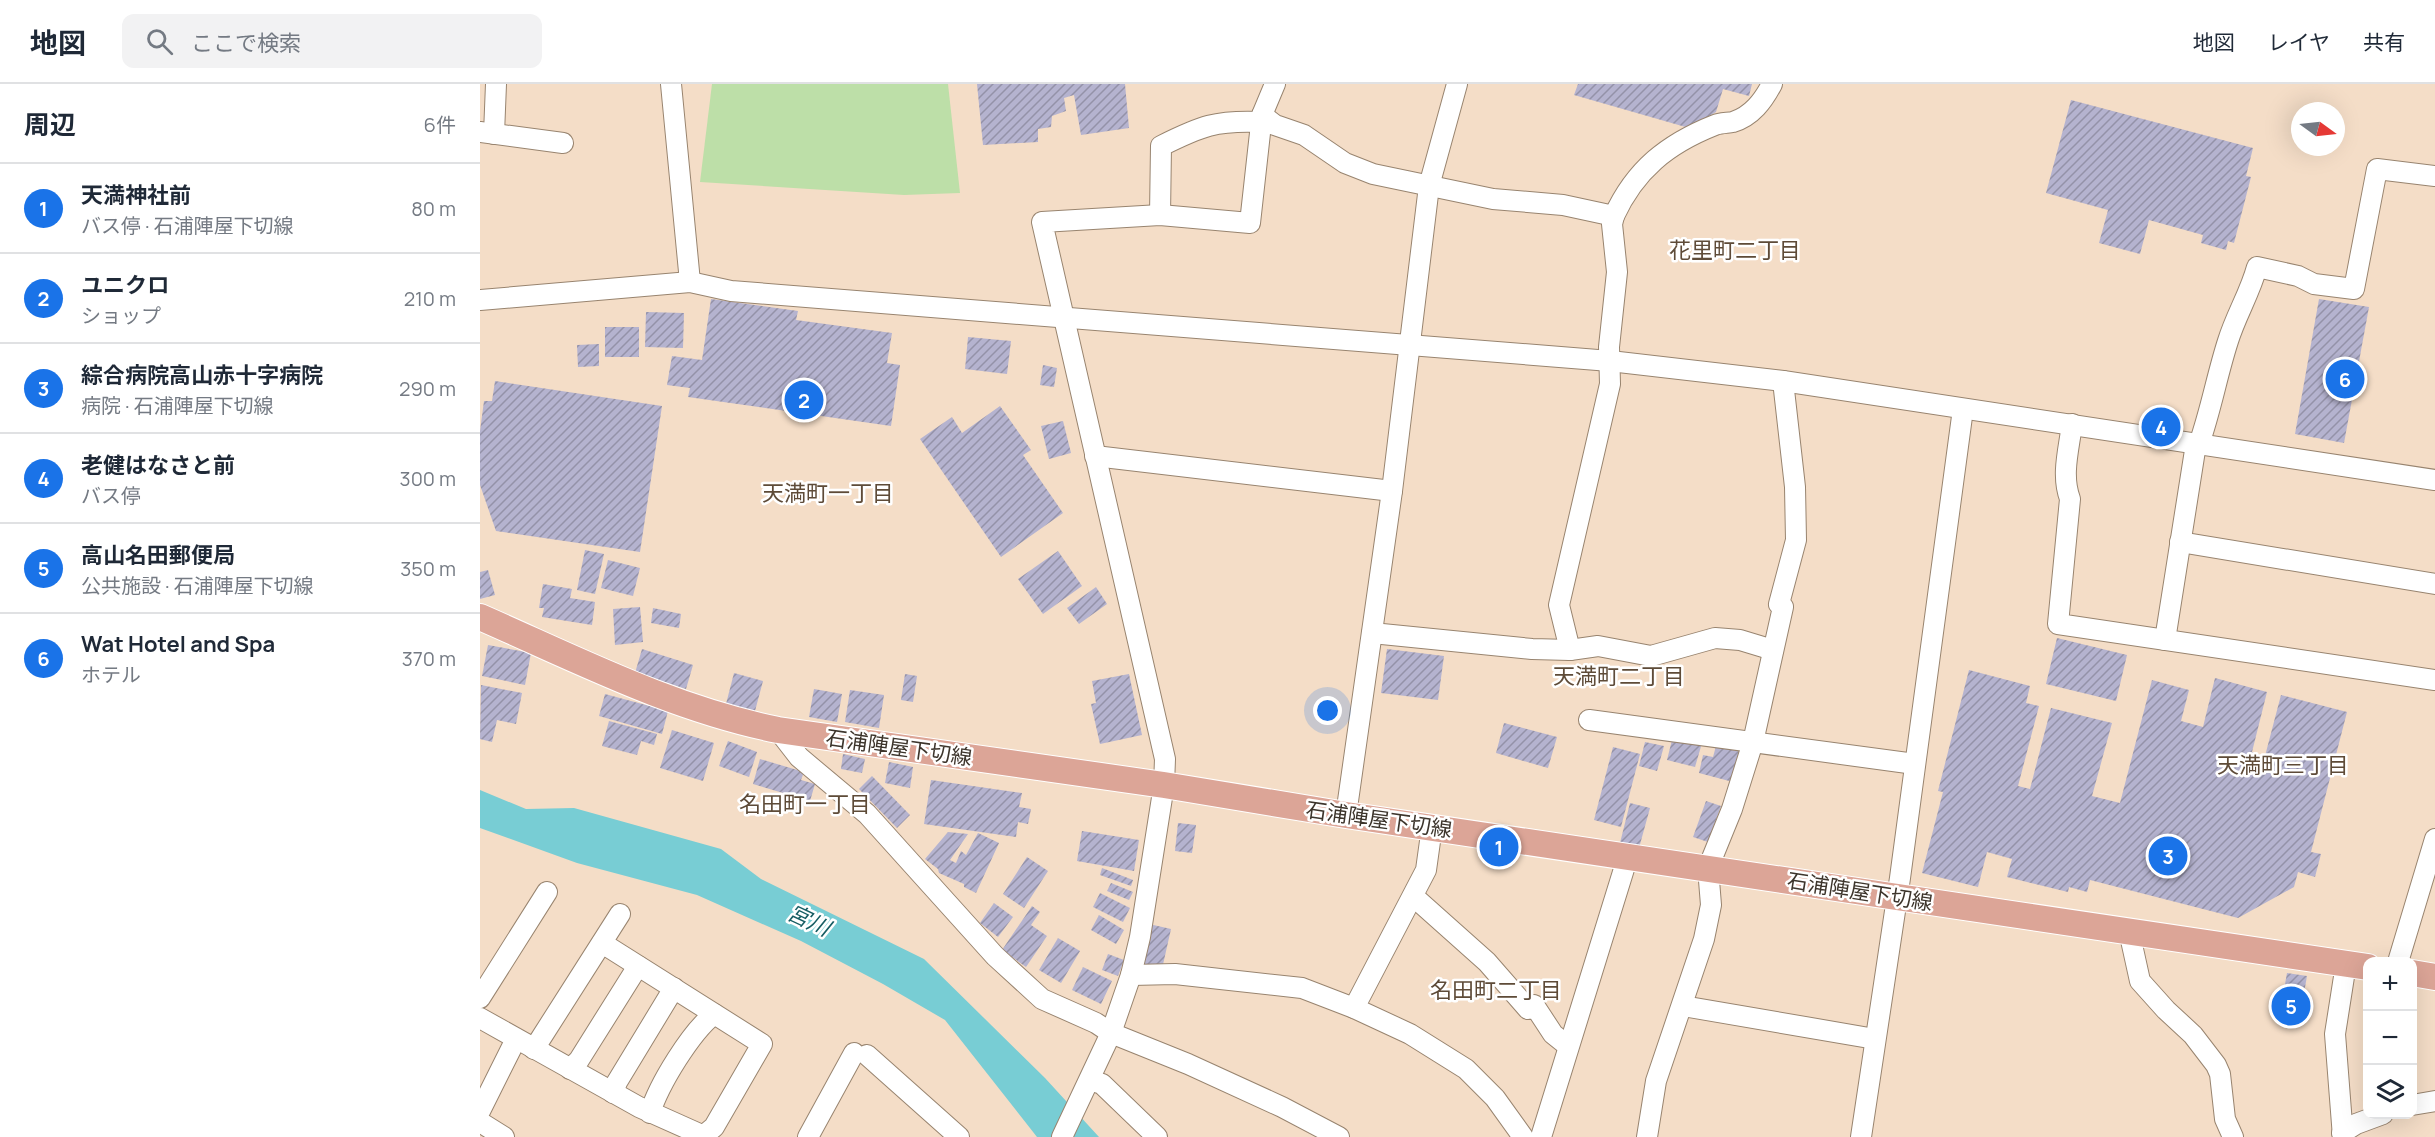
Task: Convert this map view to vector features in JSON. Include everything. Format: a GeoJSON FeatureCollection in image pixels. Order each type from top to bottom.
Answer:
{"type":"FeatureCollection","features":[{"type":"Feature","properties":{"kind":"main road","name":"石浦陣屋下切線"},"geometry":{"type":"LineString","coordinates":[[480,617],[674,702],[739,722],[778,730],[1164,785],[1346,815],[2357,965]]}},
{"type":"Feature","properties":{"kind":"main road"},"geometry":{"type":"LineString","coordinates":[[2417,974],[2435,977]]}},
{"type":"Feature","properties":{"kind":"street"},"geometry":{"type":"LineString","coordinates":[[496,84],[487,133],[563,143]]}},
{"type":"Feature","properties":{"kind":"street"},"geometry":{"type":"LineString","coordinates":[[671,84],[690,282]]}},
{"type":"Feature","properties":{"kind":"street"},"geometry":{"type":"LineString","coordinates":[[1062,1137],[1111,1033],[1131,975],[1140,937],[1164,785],[1165,759],[1062,319],[1042,222],[1160,215],[1250,223],[1262,118],[1275,84]]}},
{"type":"Feature","properties":{"kind":"street"},"geometry":{"type":"LineString","coordinates":[[1346,815],[1392,491],[1429,186],[1457,84]]}},
{"type":"Feature","properties":{"kind":"street"},"geometry":{"type":"LineString","coordinates":[[1570,650],[1559,605],[1610,384],[1609,347],[1617,272],[1612,224],[1614,216],[1646,166],[1657,157],[1715,125],[1735,121],[1755,109],[1764,100],[1772,84]]}},
{"type":"Feature","properties":{"kind":"street"},"geometry":{"type":"LineString","coordinates":[[1160,215],[1161,146],[1205,125],[1262,118],[1304,135],[1345,163],[1373,174],[1521,203],[1526,200],[1614,216]]}},
{"type":"Feature","properties":{"kind":"street"},"geometry":{"type":"LineString","coordinates":[[2165,640],[2198,444],[2213,404],[2228,338],[2250,292],[2257,267],[2298,276],[2314,284],[2354,289],[2377,169],[2435,176]]}},
{"type":"Feature","properties":{"kind":"street"},"geometry":{"type":"LineString","coordinates":[[480,300],[690,282],[731,291],[1610,361],[1783,381],[2435,480]]}},
{"type":"Feature","properties":{"kind":"street"},"geometry":{"type":"LineString","coordinates":[[1653,1135],[1656,1081],[1704,939],[1711,905],[1708,868],[1736,798],[1753,742],[1782,607],[1779,604],[1796,540],[1795,487],[1783,381]]}},
{"type":"Feature","properties":{"kind":"street"},"geometry":{"type":"LineString","coordinates":[[1861,1137],[1897,897],[1963,409]]}},
{"type":"Feature","properties":{"kind":"street"},"geometry":{"type":"LineString","coordinates":[[2072,424],[2066,466],[2067,490],[2070,499],[2058,624],[2435,680]]}},
{"type":"Feature","properties":{"kind":"street"},"geometry":{"type":"LineString","coordinates":[[1095,456],[1392,491]]}},
{"type":"Feature","properties":{"kind":"street"},"geometry":{"type":"LineString","coordinates":[[2180,542],[2435,584]]}},
{"type":"Feature","properties":{"kind":"street"},"geometry":{"type":"LineString","coordinates":[[1371,633],[1532,649],[1570,650],[1598,646],[1660,655],[1715,638],[1726,638],[1773,650]]}},
{"type":"Feature","properties":{"kind":"street"},"geometry":{"type":"LineString","coordinates":[[1589,720],[1915,764]]}},
{"type":"Feature","properties":{"kind":"street"},"geometry":{"type":"LineString","coordinates":[[778,730],[799,757],[867,814],[1019,981],[1042,999],[1111,1033],[1188,1064],[1339,1137]]}},
{"type":"Feature","properties":{"kind":"street"},"geometry":{"type":"LineString","coordinates":[[1354,1008],[1426,870],[1432,827]]}},
{"type":"Feature","properties":{"kind":"street"},"geometry":{"type":"LineString","coordinates":[[2400,957],[2435,840]]}},
{"type":"Feature","properties":{"kind":"street"},"geometry":{"type":"LineString","coordinates":[[1541,1137],[1628,856]]}},
{"type":"Feature","properties":{"kind":"street"},"geometry":{"type":"LineString","coordinates":[[480,998],[547,892]]}},
{"type":"Feature","properties":{"kind":"street"},"geometry":{"type":"LineString","coordinates":[[1413,896],[1487,962],[1528,1010],[1534,1005],[1553,1034],[1568,1046]]}},
{"type":"Feature","properties":{"kind":"street"},"geometry":{"type":"LineString","coordinates":[[534,1049],[620,914]]}},
{"type":"Feature","properties":{"kind":"street"},"geometry":{"type":"LineString","coordinates":[[2129,932],[2140,981],[2193,1035],[2216,1065],[2220,1074],[2225,1119],[2233,1137]]}},
{"type":"Feature","properties":{"kind":"street"},"geometry":{"type":"LineString","coordinates":[[480,1018],[650,1113],[704,1137],[714,1127],[762,1044],[602,943]]}},
{"type":"Feature","properties":{"kind":"street"},"geometry":{"type":"LineString","coordinates":[[2342,1135],[2335,1034],[2357,965]]}},
{"type":"Feature","properties":{"kind":"street"},"geometry":{"type":"LineString","coordinates":[[570,1069],[579,1060],[638,966]]}},
{"type":"Feature","properties":{"kind":"street"},"geometry":{"type":"LineString","coordinates":[[1131,975],[1175,974],[1302,988],[1354,1008],[1410,1034],[1466,1069],[1489,1092],[1522,1137]]}},
{"type":"Feature","properties":{"kind":"street"},"geometry":{"type":"LineString","coordinates":[[613,1093],[616,1082],[674,988]]}},
{"type":"Feature","properties":{"kind":"street"},"geometry":{"type":"LineString","coordinates":[[1683,1006],[1875,1039]]}},
{"type":"Feature","properties":{"kind":"street"},"geometry":{"type":"LineString","coordinates":[[650,1113],[655,1098],[702,1024],[714,1014]]}},
{"type":"Feature","properties":{"kind":"street"},"geometry":{"type":"LineString","coordinates":[[480,1112],[516,1038]]}},
{"type":"Feature","properties":{"kind":"street"},"geometry":{"type":"LineString","coordinates":[[808,1137],[860,1054],[959,1137]]}},
{"type":"Feature","properties":{"kind":"street"},"geometry":{"type":"LineString","coordinates":[[1089,1083],[1102,1084],[1157,1137]]}},
{"type":"Feature","properties":{"kind":"street"},"geometry":{"type":"LineString","coordinates":[[2417,1104],[2435,1101]]}},
{"type":"Feature","properties":{"kind":"street"},"geometry":{"type":"LineString","coordinates":[[2342,1135],[2356,1124],[2370,1119]]}},
{"type":"Feature","properties":{"kind":"street"},"geometry":{"type":"LineString","coordinates":[[480,1122],[504,1137]]}},
{"type":"Feature","properties":{"kind":"green space"},"geometry":{"type":"Polygon","coordinates":[[[712,84],[948,84],[960,193],[904,195],[700,182],[712,84]]]}},
{"type":"Feature","properties":{"kind":"water","name":"宮川"},"geometry":{"type":"Polygon","coordinates":[[[480,790],[526,809],[574,808],[721,849],[761,879],[924,959],[1045,1078],[1099,1137],[1037,1137],[945,1020],[801,941],[697,895],[577,863],[480,828],[480,790]]]}},
{"type":"Feature","properties":{"kind":"building"},"geometry":{"type":"Polygon","coordinates":[[[977,84],[1125,84],[1129,128],[1081,135],[1074,95],[1064,98],[1066,111],[1052,116],[1051,127],[1038,129],[1038,142],[983,145],[977,84]]]}},
{"type":"Feature","properties":{"kind":"building"},"geometry":{"type":"Polygon","coordinates":[[[1578,84],[1752,84],[1749,96],[1723,89],[1716,112],[1689,128],[1574,95],[1578,84]]]}},
{"type":"Feature","properties":{"kind":"building"},"geometry":{"type":"Polygon","coordinates":[[[2071,100],[2253,148],[2246,176],[2251,177],[2234,243],[2228,241],[2226,250],[2201,243],[2203,235],[2149,220],[2140,254],[2099,243],[2108,210],[2046,193],[2071,100]]]}},
{"type":"Feature","properties":{"kind":"building"},"geometry":{"type":"Polygon","coordinates":[[[711,299],[798,311],[796,320],[892,333],[887,363],[900,365],[891,426],[688,397],[690,388],[667,385],[672,356],[702,360],[711,299]]]}},
{"type":"Feature","properties":{"kind":"building"},"geometry":{"type":"Polygon","coordinates":[[[2319,299],[2369,307],[2344,443],[2295,434],[2319,299]]]}},
{"type":"Feature","properties":{"kind":"building"},"geometry":{"type":"Polygon","coordinates":[[[646,312],[684,313],[683,348],[645,347],[646,312]]]}},
{"type":"Feature","properties":{"kind":"building"},"geometry":{"type":"Polygon","coordinates":[[[605,327],[639,327],[639,357],[605,357],[605,327]]]}},
{"type":"Feature","properties":{"kind":"building"},"geometry":{"type":"Polygon","coordinates":[[[968,337],[1011,341],[1007,374],[965,369],[968,337]]]}},
{"type":"Feature","properties":{"kind":"building"},"geometry":{"type":"Polygon","coordinates":[[[599,344],[599,366],[578,367],[577,345],[599,344]]]}},
{"type":"Feature","properties":{"kind":"building"},"geometry":{"type":"Polygon","coordinates":[[[1043,365],[1057,368],[1054,387],[1040,385],[1043,365]]]}},
{"type":"Feature","properties":{"kind":"building"},"geometry":{"type":"Polygon","coordinates":[[[495,381],[662,406],[640,552],[496,531],[480,485],[480,431],[484,401],[492,401],[495,381]]]}},
{"type":"Feature","properties":{"kind":"building"},"geometry":{"type":"Polygon","coordinates":[[[1000,406],[1031,450],[1023,455],[1063,513],[1001,557],[920,439],[952,417],[962,433],[1000,406]]]}},
{"type":"Feature","properties":{"kind":"building"},"geometry":{"type":"Polygon","coordinates":[[[1063,421],[1071,453],[1049,459],[1041,426],[1063,421]]]}},
{"type":"Feature","properties":{"kind":"building"},"geometry":{"type":"Polygon","coordinates":[[[585,550],[604,554],[595,594],[577,590],[585,550]]]}},
{"type":"Feature","properties":{"kind":"building"},"geometry":{"type":"Polygon","coordinates":[[[1058,551],[1082,586],[1043,614],[1018,579],[1058,551]]]}},
{"type":"Feature","properties":{"kind":"building"},"geometry":{"type":"Polygon","coordinates":[[[608,560],[640,568],[633,596],[601,588],[608,560]]]}},
{"type":"Feature","properties":{"kind":"building"},"geometry":{"type":"Polygon","coordinates":[[[488,570],[495,595],[480,599],[480,572],[488,570]]]}},
{"type":"Feature","properties":{"kind":"building"},"geometry":{"type":"Polygon","coordinates":[[[543,584],[572,589],[570,598],[595,602],[592,625],[542,617],[544,608],[539,608],[543,584]]]}},
{"type":"Feature","properties":{"kind":"building"},"geometry":{"type":"Polygon","coordinates":[[[1096,587],[1107,604],[1079,624],[1067,608],[1096,587]]]}},
{"type":"Feature","properties":{"kind":"building"},"geometry":{"type":"Polygon","coordinates":[[[640,607],[643,642],[615,645],[613,609],[640,607]]]}},
{"type":"Feature","properties":{"kind":"building"},"geometry":{"type":"Polygon","coordinates":[[[653,608],[681,614],[679,628],[651,623],[653,608]]]}},
{"type":"Feature","properties":{"kind":"building"},"geometry":{"type":"Polygon","coordinates":[[[2057,638],[2127,655],[2116,701],[2046,684],[2057,638]]]}},
{"type":"Feature","properties":{"kind":"building"},"geometry":{"type":"Polygon","coordinates":[[[488,645],[531,653],[525,685],[482,676],[488,645]]]}},
{"type":"Feature","properties":{"kind":"building"},"geometry":{"type":"Polygon","coordinates":[[[642,649],[693,665],[686,689],[635,673],[642,649]]]}},
{"type":"Feature","properties":{"kind":"building"},"geometry":{"type":"Polygon","coordinates":[[[1387,649],[1444,656],[1438,700],[1381,693],[1387,649]]]}},
{"type":"Feature","properties":{"kind":"building"},"geometry":{"type":"Polygon","coordinates":[[[1969,670],[2030,686],[2026,703],[2039,706],[2018,786],[2030,789],[2051,708],[2112,723],[2092,796],[2120,803],[2152,680],[2189,690],[2181,721],[2203,727],[2215,678],[2267,692],[2252,752],[2265,756],[2281,695],[2347,712],[2311,852],[2321,854],[2315,877],[2298,872],[2294,887],[2238,918],[2090,880],[2087,892],[2069,887],[2068,892],[2007,877],[2012,859],[1987,852],[1978,887],[1922,873],[1943,792],[1938,791],[1969,670]]]}},
{"type":"Feature","properties":{"kind":"building"},"geometry":{"type":"Polygon","coordinates":[[[734,673],[763,681],[755,711],[726,704],[734,673]]]}},
{"type":"Feature","properties":{"kind":"building"},"geometry":{"type":"Polygon","coordinates":[[[905,674],[917,676],[913,702],[901,700],[905,674]]]}},
{"type":"Feature","properties":{"kind":"building"},"geometry":{"type":"Polygon","coordinates":[[[1129,674],[1142,735],[1100,744],[1091,704],[1096,703],[1092,681],[1129,674]]]}},
{"type":"Feature","properties":{"kind":"building"},"geometry":{"type":"Polygon","coordinates":[[[481,685],[522,693],[516,724],[497,720],[492,742],[480,739],[481,685]]]}},
{"type":"Feature","properties":{"kind":"building"},"geometry":{"type":"Polygon","coordinates":[[[814,689],[842,694],[837,722],[809,717],[814,689]]]}},
{"type":"Feature","properties":{"kind":"building"},"geometry":{"type":"Polygon","coordinates":[[[850,690],[884,695],[879,728],[845,722],[850,690]]]}},
{"type":"Feature","properties":{"kind":"building"},"geometry":{"type":"Polygon","coordinates":[[[605,694],[668,711],[662,734],[599,716],[605,694]]]}},
{"type":"Feature","properties":{"kind":"building"},"geometry":{"type":"Polygon","coordinates":[[[609,721],[657,734],[654,745],[641,741],[637,755],[602,746],[609,721]]]}},
{"type":"Feature","properties":{"kind":"building"},"geometry":{"type":"Polygon","coordinates":[[[1504,723],[1557,737],[1548,768],[1496,753],[1504,723]]]}},
{"type":"Feature","properties":{"kind":"building"},"geometry":{"type":"Polygon","coordinates":[[[672,730],[714,743],[703,781],[660,768],[672,730]]]}},
{"type":"Feature","properties":{"kind":"building"},"geometry":{"type":"Polygon","coordinates":[[[1673,736],[1702,743],[1695,767],[1667,760],[1673,736]]]}},
{"type":"Feature","properties":{"kind":"building"},"geometry":{"type":"Polygon","coordinates":[[[728,741],[757,752],[749,777],[719,766],[728,741]]]}},
{"type":"Feature","properties":{"kind":"building"},"geometry":{"type":"Polygon","coordinates":[[[1645,742],[1664,746],[1657,771],[1639,766],[1645,742]]]}},
{"type":"Feature","properties":{"kind":"building"},"geometry":{"type":"Polygon","coordinates":[[[1716,746],[1741,752],[1733,782],[1699,773],[1703,755],[1713,757],[1716,746]]]}},
{"type":"Feature","properties":{"kind":"building"},"geometry":{"type":"Polygon","coordinates":[[[1613,747],[1640,754],[1621,827],[1594,820],[1613,747]]]}},
{"type":"Feature","properties":{"kind":"building"},"geometry":{"type":"Polygon","coordinates":[[[843,754],[865,759],[862,773],[841,769],[843,754]]]}},
{"type":"Feature","properties":{"kind":"building"},"geometry":{"type":"Polygon","coordinates":[[[760,759],[804,772],[801,780],[815,784],[810,801],[753,784],[760,759]]]}},
{"type":"Feature","properties":{"kind":"building"},"geometry":{"type":"Polygon","coordinates":[[[889,762],[913,767],[910,788],[885,783],[889,762]]]}},
{"type":"Feature","properties":{"kind":"building"},"geometry":{"type":"Polygon","coordinates":[[[872,776],[910,815],[897,828],[859,789],[872,776]]]}},
{"type":"Feature","properties":{"kind":"building"},"geometry":{"type":"Polygon","coordinates":[[[931,780],[1022,793],[1019,807],[1031,809],[1028,824],[1018,822],[1016,837],[924,824],[931,780]]]}},
{"type":"Feature","properties":{"kind":"building"},"geometry":{"type":"Polygon","coordinates":[[[1706,801],[1721,806],[1708,842],[1693,837],[1706,801]]]}},
{"type":"Feature","properties":{"kind":"building"},"geometry":{"type":"Polygon","coordinates":[[[1630,803],[1650,808],[1639,848],[1620,843],[1630,803]]]}},
{"type":"Feature","properties":{"kind":"building"},"geometry":{"type":"Polygon","coordinates":[[[1178,823],[1196,825],[1192,853],[1175,851],[1178,823]]]}},
{"type":"Feature","properties":{"kind":"building"},"geometry":{"type":"Polygon","coordinates":[[[1082,831],[1139,840],[1134,871],[1077,861],[1082,831]]]}},
{"type":"Feature","properties":{"kind":"building"},"geometry":{"type":"Polygon","coordinates":[[[948,832],[968,834],[950,860],[956,863],[961,851],[966,855],[978,833],[999,843],[976,893],[964,887],[964,884],[939,873],[938,869],[925,859],[948,832]]]}},
{"type":"Feature","properties":{"kind":"building"},"geometry":{"type":"Polygon","coordinates":[[[1027,857],[1048,871],[1024,908],[1003,894],[1027,857]]]}},
{"type":"Feature","properties":{"kind":"building"},"geometry":{"type":"Polygon","coordinates":[[[1102,868],[1133,880],[1131,886],[1100,875],[1102,868]]]}},
{"type":"Feature","properties":{"kind":"building"},"geometry":{"type":"Polygon","coordinates":[[[1111,883],[1133,892],[1129,900],[1107,891],[1111,883]]]}},
{"type":"Feature","properties":{"kind":"building"},"geometry":{"type":"Polygon","coordinates":[[[1100,893],[1130,908],[1123,922],[1093,907],[1100,893]]]}},
{"type":"Feature","properties":{"kind":"building"},"geometry":{"type":"Polygon","coordinates":[[[994,903],[1013,917],[998,937],[980,923],[994,903]]]}},
{"type":"Feature","properties":{"kind":"building"},"geometry":{"type":"Polygon","coordinates":[[[1032,906],[1040,912],[1031,925],[1047,936],[1026,967],[1002,950],[1032,906]]]}},
{"type":"Feature","properties":{"kind":"building"},"geometry":{"type":"Polygon","coordinates":[[[1099,915],[1124,930],[1116,944],[1091,930],[1099,915]]]}},
{"type":"Feature","properties":{"kind":"building"},"geometry":{"type":"Polygon","coordinates":[[[1149,924],[1171,929],[1162,969],[1140,964],[1149,924]]]}},
{"type":"Feature","properties":{"kind":"building"},"geometry":{"type":"Polygon","coordinates":[[[1058,938],[1080,951],[1061,983],[1039,970],[1058,938]]]}},
{"type":"Feature","properties":{"kind":"building"},"geometry":{"type":"Polygon","coordinates":[[[1108,954],[1124,960],[1118,976],[1102,970],[1108,954]]]}},
{"type":"Feature","properties":{"kind":"building"},"geometry":{"type":"Polygon","coordinates":[[[1083,967],[1112,981],[1101,1004],[1072,990],[1083,967]]]}},
{"type":"Feature","properties":{"kind":"building"},"geometry":{"type":"Polygon","coordinates":[[[2287,973],[2307,976],[2299,1021],[2279,1018],[2287,973]]]}},
{"type":"Feature","properties":{"kind":"place","name":"Wat Hotel and Spa"},"geometry":{"type":"Point","coordinates":[2345,379]}},
{"type":"Feature","properties":{"kind":"place","name":"ユニクロ"},"geometry":{"type":"Point","coordinates":[804,400]}},
{"type":"Feature","properties":{"kind":"place","name":"老健はなさと前"},"geometry":{"type":"Point","coordinates":[2161,427]}},
{"type":"Feature","properties":{"kind":"place","name":"天満神社前"},"geometry":{"type":"Point","coordinates":[1499,847]}},
{"type":"Feature","properties":{"kind":"place","name":"綜合病院高山赤十字病院"},"geometry":{"type":"Point","coordinates":[2168,856]}},
{"type":"Feature","properties":{"kind":"place","name":"高山名田郵便局"},"geometry":{"type":"Point","coordinates":[2291,1006]}},
{"type":"Feature","properties":{"kind":"district","name":"花里町二丁目"},"geometry":{"type":"Point","coordinates":[1735,250]}},
{"type":"Feature","properties":{"kind":"district","name":"天満町一丁目"},"geometry":{"type":"Point","coordinates":[828,493]}},
{"type":"Feature","properties":{"kind":"district","name":"天満町二丁目"},"geometry":{"type":"Point","coordinates":[1619,676]}},
{"type":"Feature","properties":{"kind":"district","name":"天満町三丁目"},"geometry":{"type":"Point","coordinates":[2283,765]}},
{"type":"Feature","properties":{"kind":"district","name":"名田町一丁目"},"geometry":{"type":"Point","coordinates":[805,804]}},
{"type":"Feature","properties":{"kind":"district","name":"名田町二丁目"},"geometry":{"type":"Point","coordinates":[1496,990]}}]}
